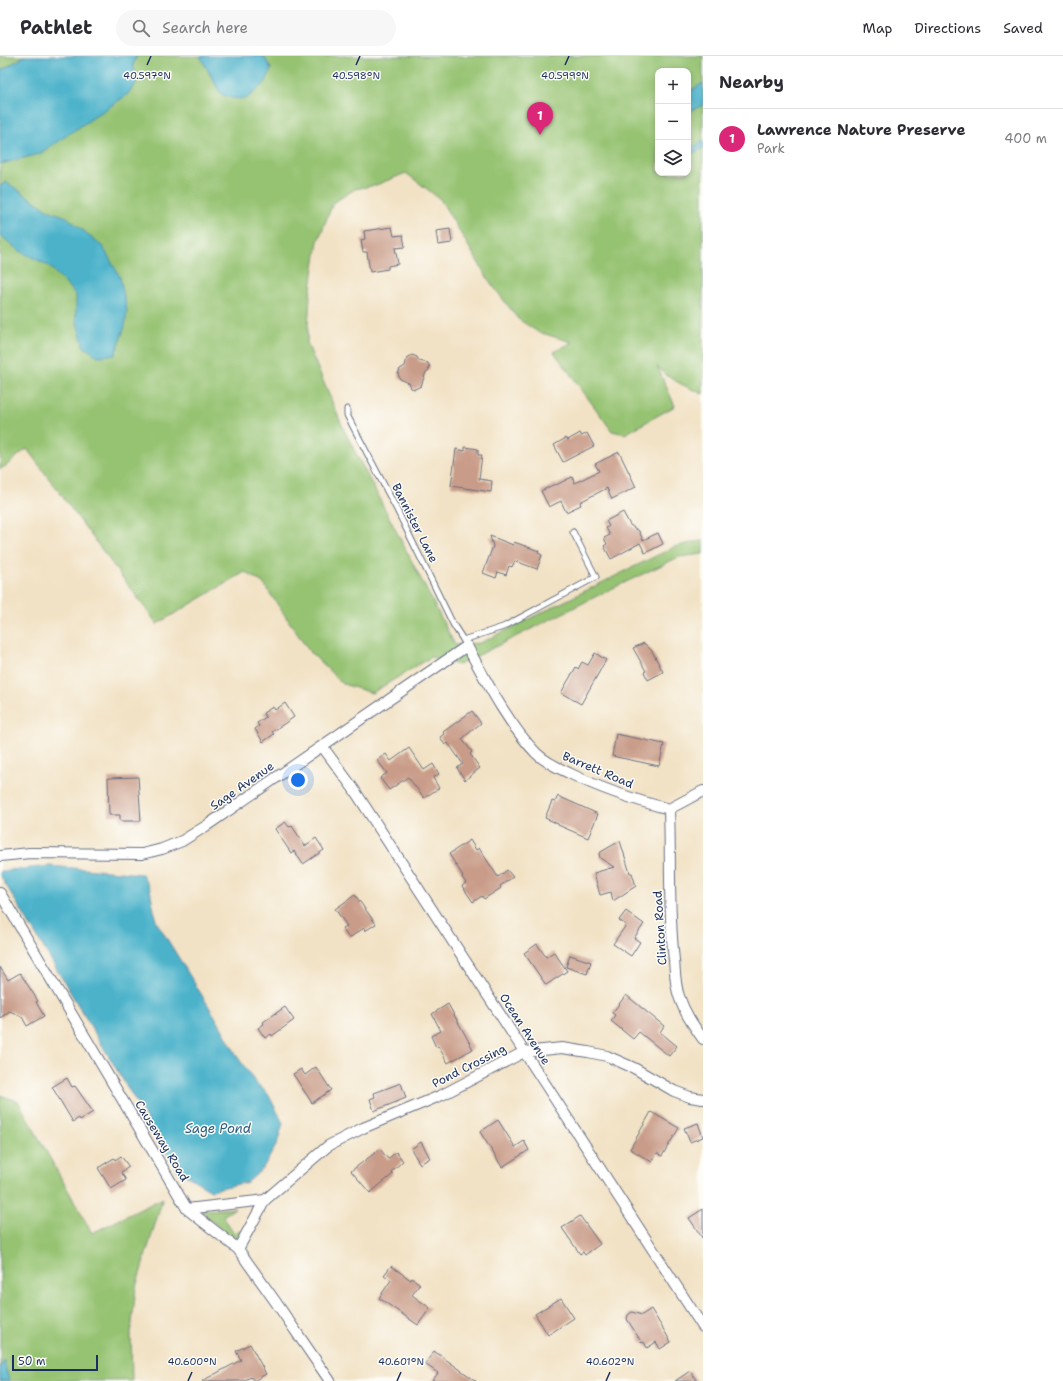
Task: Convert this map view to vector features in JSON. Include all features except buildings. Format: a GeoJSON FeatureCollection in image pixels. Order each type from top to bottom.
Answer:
{"type":"FeatureCollection","features":[{"type":"Feature","properties":{"kind":"street","name":"Sage Avenue"},"geometry":{"type":"LineString","coordinates":[[0,856],[30,853],[142,854],[162,849],[182,841],[322,746],[465,643]]}},
{"type":"Feature","properties":{"kind":"street","name":"Barrett Road"},"geometry":{"type":"LineString","coordinates":[[465,643],[491,690],[514,726],[536,753],[550,764],[586,781],[637,801],[669,809]]}},
{"type":"Feature","properties":{"kind":"street","name":"Ocean Avenue"},"geometry":{"type":"LineString","coordinates":[[322,746],[354,788],[703,1327]]}},
{"type":"Feature","properties":{"kind":"street"},"geometry":{"type":"LineString","coordinates":[[669,809],[703,791]]}},
{"type":"Feature","properties":{"kind":"street","name":"Clinton Road"},"geometry":{"type":"LineString","coordinates":[[669,809],[671,854],[671,932],[678,995],[685,1012],[703,1039]]}},
{"type":"Feature","properties":{"kind":"street","name":"Causeway Road"},"geometry":{"type":"LineString","coordinates":[[0,893],[186,1209],[238,1249],[330,1381]]}},
{"type":"Feature","properties":{"kind":"street","name":"Pond Crossing"},"geometry":{"type":"LineString","coordinates":[[238,1249],[265,1200],[328,1146],[363,1128],[442,1094],[524,1052],[562,1048],[607,1056],[634,1068],[674,1091],[690,1097],[703,1099]]}},
{"type":"Feature","properties":{"kind":"street"},"geometry":{"type":"LineString","coordinates":[[186,1209],[265,1200]]}},
{"type":"Feature","properties":{"kind":"lane","name":"Bannister Lane"},"geometry":{"type":"LineString","coordinates":[[347,409],[347,415],[396,508],[453,624],[465,643]]}},
{"type":"Feature","properties":{"kind":"lane"},"geometry":{"type":"LineString","coordinates":[[465,643],[503,626],[596,577],[573,532]]}},
{"type":"Feature","properties":{"kind":"green space"},"geometry":{"type":"Polygon","coordinates":[[[0,56],[25,56],[0,71],[0,56]]]}},
{"type":"Feature","properties":{"kind":"green space"},"geometry":{"type":"Polygon","coordinates":[[[138,56],[200,56],[221,94],[271,69],[264,56],[703,56],[703,394],[672,379],[657,366],[675,406],[625,434],[612,431],[554,352],[572,342],[538,332],[518,319],[490,282],[440,199],[406,173],[376,185],[355,189],[333,203],[318,241],[310,295],[307,343],[344,430],[455,645],[480,643],[674,547],[703,540],[703,554],[679,557],[609,590],[459,665],[431,657],[372,693],[343,684],[309,651],[263,583],[245,572],[157,624],[27,449],[0,469],[0,164],[39,154],[137,82],[133,65],[136,57],[138,56]]]}},
{"type":"Feature","properties":{"kind":"green space"},"geometry":{"type":"Polygon","coordinates":[[[0,1095],[18,1101],[92,1233],[163,1198],[136,1287],[131,1332],[132,1381],[0,1381],[0,1095]]]}},
{"type":"Feature","properties":{"kind":"green space"},"geometry":{"type":"Polygon","coordinates":[[[235,1208],[223,1216],[234,1233],[239,1230],[245,1232],[238,1244],[201,1211],[235,1208]]]}},
{"type":"Feature","properties":{"kind":"water"},"geometry":{"type":"Polygon","coordinates":[[[25,56],[138,56],[136,57],[133,65],[137,82],[127,95],[39,154],[0,164],[0,71],[25,56]]]}},
{"type":"Feature","properties":{"kind":"water"},"geometry":{"type":"Polygon","coordinates":[[[200,56],[264,56],[271,69],[266,82],[246,99],[231,98],[221,94],[200,56]]]}},
{"type":"Feature","properties":{"kind":"water"},"geometry":{"type":"Polygon","coordinates":[[[703,83],[703,105],[691,111],[691,104],[691,90],[703,83]]]}},
{"type":"Feature","properties":{"kind":"water"},"geometry":{"type":"Polygon","coordinates":[[[703,141],[703,148],[691,154],[691,148],[703,141]]]}},
{"type":"Feature","properties":{"kind":"water"},"geometry":{"type":"Polygon","coordinates":[[[6,182],[48,210],[67,217],[103,247],[120,277],[127,311],[125,326],[115,355],[98,356],[84,347],[76,319],[76,295],[49,266],[18,250],[0,235],[0,186],[6,182]]]}},
{"type":"Feature","properties":{"kind":"water","name":"Sage Pond"},"geometry":{"type":"Polygon","coordinates":[[[50,866],[142,874],[150,889],[156,921],[219,1023],[237,1056],[255,1082],[268,1094],[283,1123],[277,1144],[263,1168],[248,1182],[211,1190],[177,1170],[0,875],[0,871],[50,866]]]}},
{"type":"Feature","properties":{"kind":"water"},"geometry":{"type":"Polygon","coordinates":[[[4,1360],[9,1381],[0,1381],[0,1368],[4,1360]]]}},
{"type":"Feature","properties":{"kind":"place","name":"Lawrence Nature Preserve"},"geometry":{"type":"Point","coordinates":[540,135]}}]}
